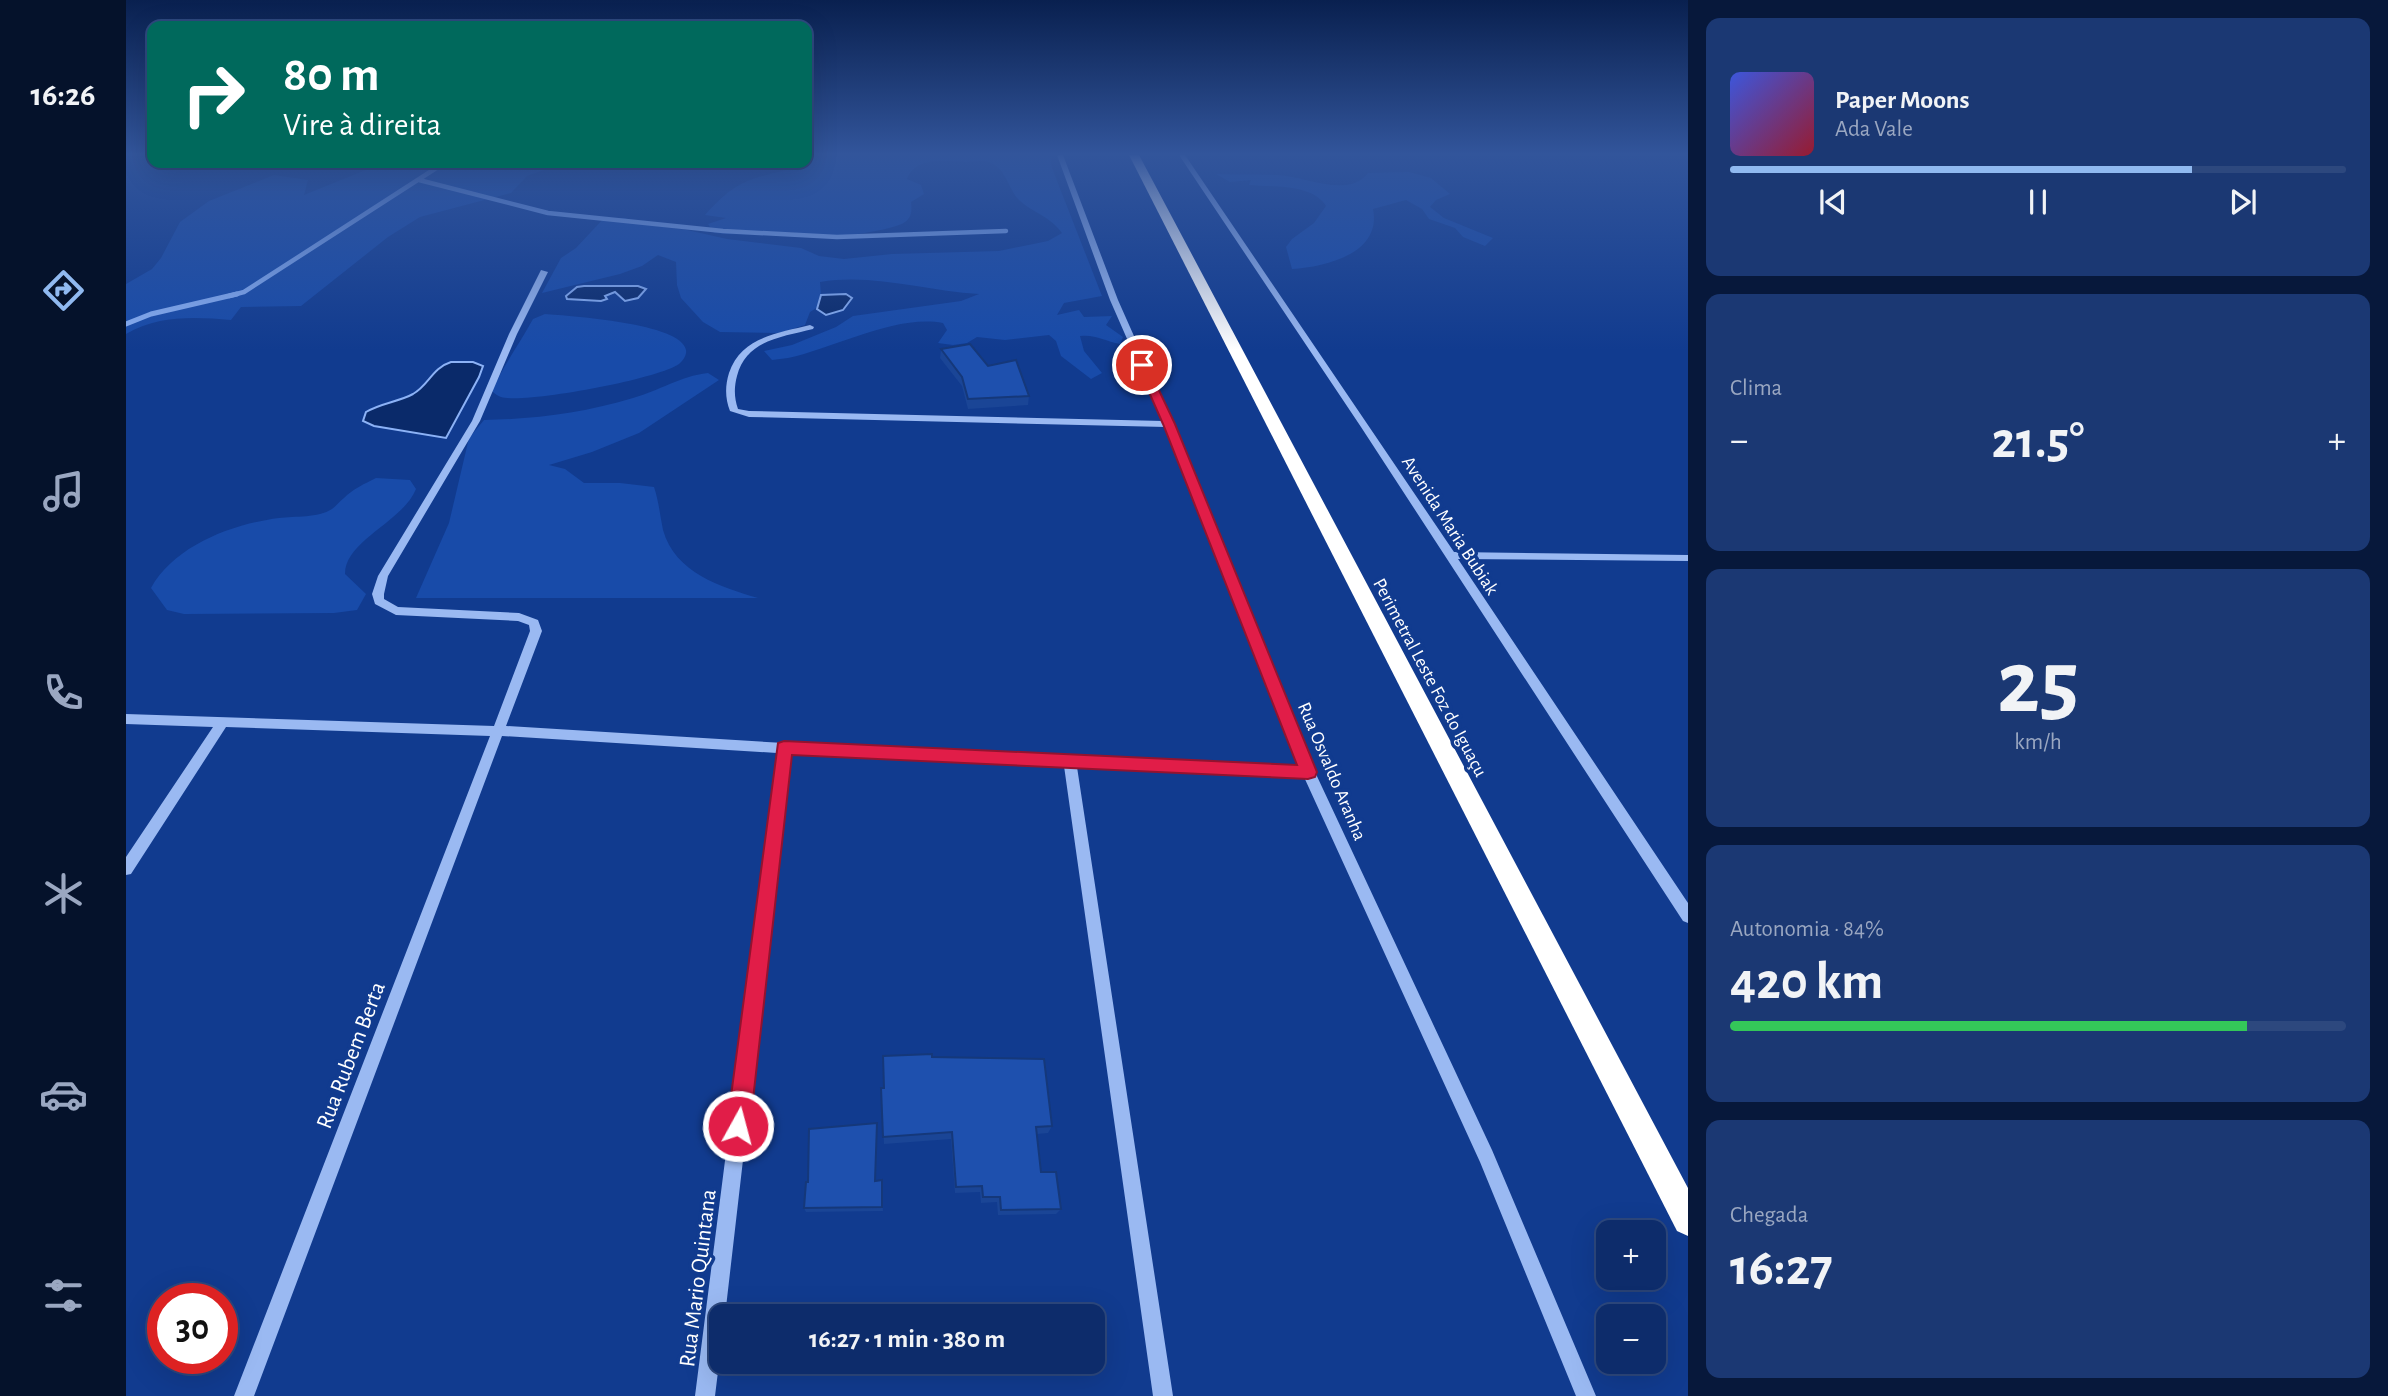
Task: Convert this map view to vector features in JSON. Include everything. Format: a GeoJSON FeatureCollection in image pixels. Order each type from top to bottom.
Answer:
{"type":"FeatureCollection","features":[{"type":"Feature","properties":{"kind":"highway","name":"Perimetral Leste Foz do Iguaçu"},"geometry":{"type":"LineString","coordinates":[[1168,220],[1688,1220]]}},
{"type":"Feature","properties":{"kind":"street","name":"Rua Osvaldo Aranha"},"geometry":{"type":"LineString","coordinates":[[1084,220],[1114,300],[1169,424],[1308,772],[1486,1156],[1586,1396]]}},
{"type":"Feature","properties":{"kind":"street","name":"Avenida Maria Bubiak"},"geometry":{"type":"LineString","coordinates":[[1226,220],[1688,916]]}},
{"type":"Feature","properties":{"kind":"street","name":"Rua Rubem Berta"},"geometry":{"type":"LineString","coordinates":[[244,1396],[533,639],[534,623],[519,617],[396,611],[379,601],[378,594],[383,576],[476,421],[513,334],[544,272]]}},
{"type":"Feature","properties":{"kind":"street"},"geometry":{"type":"LineString","coordinates":[[810,327],[753,344],[739,355],[729,401],[734,411],[749,414],[1169,424]]}},
{"type":"Feature","properties":{"kind":"street"},"geometry":{"type":"LineString","coordinates":[[1450,555],[1688,558]]}},
{"type":"Feature","properties":{"kind":"street"},"geometry":{"type":"LineString","coordinates":[[126,719],[498,731],[784,748],[1308,772]]}},
{"type":"Feature","properties":{"kind":"street"},"geometry":{"type":"LineString","coordinates":[[126,869],[222,723]]}},
{"type":"Feature","properties":{"kind":"street","name":"Rua Mario Quintana"},"geometry":{"type":"LineString","coordinates":[[705,1396],[784,748]]}},
{"type":"Feature","properties":{"kind":"street"},"geometry":{"type":"LineString","coordinates":[[1070,762],[1163,1396]]}},
{"type":"Feature","properties":{"kind":"shaded area"},"geometry":{"type":"Polygon","coordinates":[[[415,220],[388,237],[301,306],[241,307],[231,320],[164,320],[126,334],[126,284],[152,269],[161,258],[180,222],[415,220]]]}},
{"type":"Feature","properties":{"kind":"shaded area"},"geometry":{"type":"Polygon","coordinates":[[[602,220],[631,220],[727,239],[801,248],[819,256],[844,259],[892,254],[999,251],[1048,241],[1062,233],[1049,220],[1072,220],[1102,296],[1064,303],[1057,315],[1079,310],[1084,317],[1112,316],[1106,325],[1123,337],[1120,344],[1080,336],[1084,351],[1102,373],[1091,379],[1061,356],[1056,341],[1049,335],[1005,340],[977,337],[967,343],[953,345],[938,343],[947,330],[943,323],[906,323],[886,327],[788,358],[772,360],[764,351],[792,345],[836,327],[853,316],[961,301],[979,294],[879,281],[820,282],[818,307],[810,312],[805,325],[779,333],[720,332],[703,322],[681,298],[677,285],[676,262],[658,255],[642,266],[620,274],[542,293],[561,258],[576,248],[602,220]]]}},
{"type":"Feature","properties":{"kind":"shaded area"},"geometry":{"type":"Polygon","coordinates":[[[720,220],[907,220],[888,228],[823,238],[789,232],[714,233],[708,224],[720,220]]]}},
{"type":"Feature","properties":{"kind":"shaded area"},"geometry":{"type":"Polygon","coordinates":[[[1316,220],[1373,220],[1369,237],[1349,255],[1320,265],[1292,269],[1286,247],[1292,239],[1316,220]]]}},
{"type":"Feature","properties":{"kind":"shaded area"},"geometry":{"type":"Polygon","coordinates":[[[1432,220],[1449,220],[1493,238],[1485,246],[1463,237],[1455,228],[1432,220]]]}},
{"type":"Feature","properties":{"kind":"shaded area"},"geometry":{"type":"Polygon","coordinates":[[[638,286],[646,289],[638,298],[625,301],[615,292],[601,301],[567,299],[566,296],[577,287],[638,286]]]}},
{"type":"Feature","properties":{"kind":"shaded area"},"geometry":{"type":"Polygon","coordinates":[[[846,294],[852,298],[843,310],[826,315],[817,309],[821,295],[846,294]]]}},
{"type":"Feature","properties":{"kind":"shaded area"},"geometry":{"type":"Polygon","coordinates":[[[545,314],[646,327],[680,341],[686,354],[679,364],[666,370],[620,383],[536,397],[499,396],[492,391],[501,373],[533,319],[545,314]]]}},
{"type":"Feature","properties":{"kind":"shaded area"},"geometry":{"type":"Polygon","coordinates":[[[451,362],[473,362],[483,366],[446,438],[374,426],[363,421],[366,412],[413,394],[439,368],[451,362]]]}},
{"type":"Feature","properties":{"kind":"shaded area"},"geometry":{"type":"Polygon","coordinates":[[[708,373],[719,380],[639,433],[592,452],[549,465],[565,469],[584,483],[654,487],[663,530],[678,557],[701,576],[758,598],[416,598],[449,523],[469,438],[484,420],[541,417],[596,408],[643,395],[688,377],[708,373]]]}},
{"type":"Feature","properties":{"kind":"shaded area"},"geometry":{"type":"Polygon","coordinates":[[[376,478],[410,480],[416,489],[399,511],[354,551],[348,562],[345,574],[366,594],[357,610],[334,613],[184,614],[167,610],[151,588],[175,560],[207,539],[243,525],[326,512],[355,489],[376,478]]]}},
{"type":"Feature","properties":{"kind":"building"},"geometry":{"type":"Polygon","coordinates":[[[970,344],[988,366],[1016,360],[1029,396],[968,399],[962,377],[941,349],[970,344]]]}},
{"type":"Feature","properties":{"kind":"building"},"geometry":{"type":"Polygon","coordinates":[[[932,1054],[932,1057],[1044,1059],[1052,1126],[1036,1127],[1041,1172],[1056,1172],[1061,1209],[1001,1210],[1000,1197],[983,1197],[982,1186],[956,1187],[952,1132],[883,1137],[883,1056],[932,1054]]]}},
{"type":"Feature","properties":{"kind":"building"},"geometry":{"type":"Polygon","coordinates":[[[877,1123],[875,1181],[882,1180],[882,1207],[804,1208],[808,1182],[809,1129],[877,1123]]]}},
{"type":"Feature","properties":{"kind":"waterway"},"geometry":{"type":"LineString","coordinates":[[233,295],[244,292],[355,220]]}},
{"type":"Feature","properties":{"kind":"waterway"},"geometry":{"type":"LineString","coordinates":[[617,220],[723,231],[837,237],[1006,231]]}},
{"type":"Feature","properties":{"kind":"waterway"},"geometry":{"type":"LineString","coordinates":[[233,295],[237,294]]}},
{"type":"Feature","properties":{"kind":"waterway"},"geometry":{"type":"LineString","coordinates":[[126,324],[151,314],[233,295]]}},
{"type":"Feature","properties":{"kind":"waterway"},"geometry":{"type":"LineString","coordinates":[[229,296],[233,295]]}},
{"type":"Feature","properties":{"kind":"route"},"geometry":{"type":"LineString","coordinates":[[738,1126],[784,748],[1308,772],[1169,424],[1142,365]]}}]}
